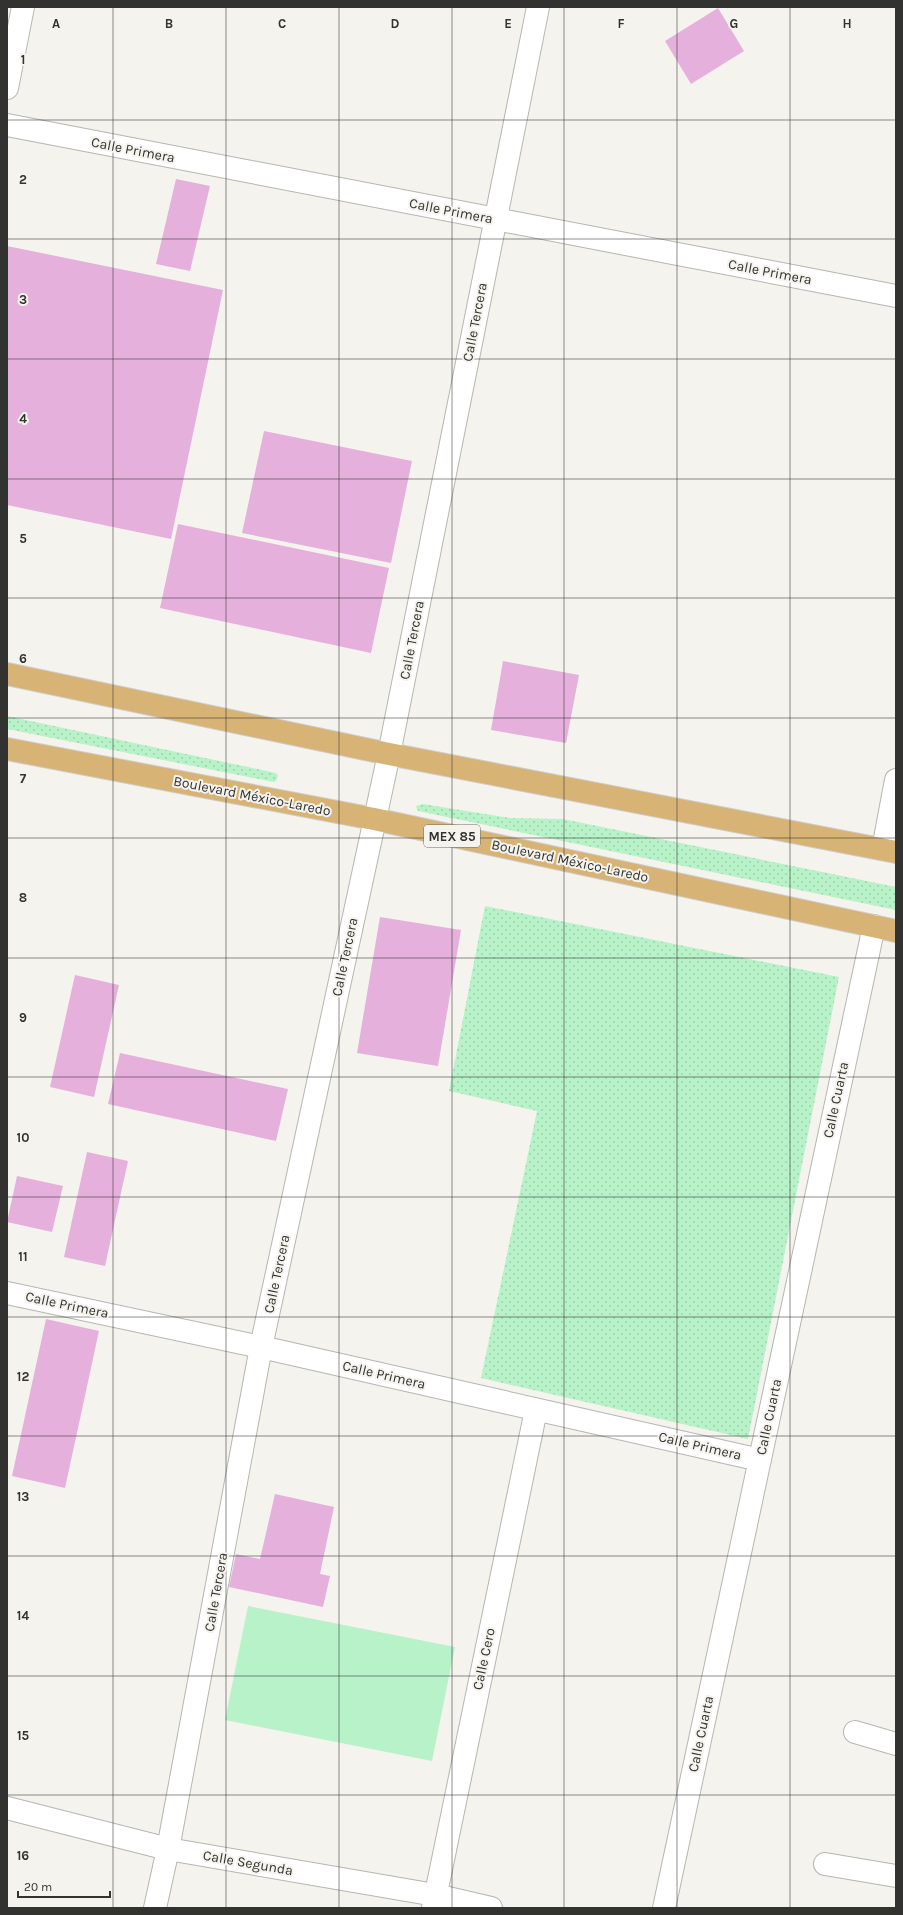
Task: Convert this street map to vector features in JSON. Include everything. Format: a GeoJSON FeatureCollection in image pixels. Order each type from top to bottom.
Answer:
{"type":"FeatureCollection","features":[{"type":"Feature","properties":{"kind":"main road"},"geometry":{"type":"LineString","coordinates":[[7,674],[389,754],[890,850]]}},
{"type":"Feature","properties":{"kind":"main road","name":"Boulevard México-Laredo"},"geometry":{"type":"LineString","coordinates":[[7,749],[374,819],[896,931]]}},
{"type":"Feature","properties":{"kind":"street"},"geometry":{"type":"LineString","coordinates":[[7,88],[23,7]]}},
{"type":"Feature","properties":{"kind":"street","name":"Calle Tercera"},"geometry":{"type":"LineString","coordinates":[[155,1908],[168,1849],[261,1347],[389,754],[538,7]]}},
{"type":"Feature","properties":{"kind":"street","name":"Calle Primera"},"geometry":{"type":"LineString","coordinates":[[7,125],[896,296]]}},
{"type":"Feature","properties":{"kind":"street"},"geometry":{"type":"LineString","coordinates":[[890,850],[896,780]]}},
{"type":"Feature","properties":{"kind":"street","name":"Calle Cuarta"},"geometry":{"type":"LineString","coordinates":[[664,1908],[874,926]]}},
{"type":"Feature","properties":{"kind":"street","name":"Calle Primera"},"geometry":{"type":"LineString","coordinates":[[7,1293],[261,1347],[760,1460]]}},
{"type":"Feature","properties":{"kind":"street","name":"Calle Cero"},"geometry":{"type":"LineString","coordinates":[[434,1901],[536,1410]]}},
{"type":"Feature","properties":{"kind":"street"},"geometry":{"type":"LineString","coordinates":[[855,1732],[896,1744]]}},
{"type":"Feature","properties":{"kind":"street","name":"Calle Segunda"},"geometry":{"type":"LineString","coordinates":[[7,1808],[168,1849],[434,1901],[491,1908]]}},
{"type":"Feature","properties":{"kind":"street"},"geometry":{"type":"LineString","coordinates":[[825,1864],[896,1875]]}},
{"type":"Feature","properties":{"kind":"green space"},"geometry":{"type":"Polygon","coordinates":[[[7,716],[276,773],[278,776],[274,782],[7,729],[7,716]]]}},
{"type":"Feature","properties":{"kind":"green space"},"geometry":{"type":"Polygon","coordinates":[[[423,804],[510,818],[563,819],[896,887],[896,910],[418,811],[416,806],[423,804]]]}},
{"type":"Feature","properties":{"kind":"green space"},"geometry":{"type":"Polygon","coordinates":[[[485,906],[839,977],[748,1439],[481,1378],[537,1111],[449,1091],[485,906]]]}},
{"type":"Feature","properties":{"kind":"green space"},"geometry":{"type":"Polygon","coordinates":[[[248,1606],[455,1647],[432,1761],[225,1720],[248,1606]]]}},
{"type":"Feature","properties":{"kind":"building"},"geometry":{"type":"Polygon","coordinates":[[[718,8],[744,51],[691,84],[665,41],[718,8]]]}},
{"type":"Feature","properties":{"kind":"building"},"geometry":{"type":"Polygon","coordinates":[[[176,179],[210,186],[190,271],[156,264],[176,179]]]}},
{"type":"Feature","properties":{"kind":"building"},"geometry":{"type":"Polygon","coordinates":[[[7,246],[223,290],[171,539],[7,505],[7,246]]]}},
{"type":"Feature","properties":{"kind":"building"},"geometry":{"type":"Polygon","coordinates":[[[264,431],[412,461],[391,563],[242,533],[264,431]]]}},
{"type":"Feature","properties":{"kind":"building"},"geometry":{"type":"Polygon","coordinates":[[[178,524],[389,568],[371,653],[160,608],[178,524]]]}},
{"type":"Feature","properties":{"kind":"building"},"geometry":{"type":"Polygon","coordinates":[[[503,661],[579,675],[566,743],[491,730],[503,661]]]}},
{"type":"Feature","properties":{"kind":"building"},"geometry":{"type":"Polygon","coordinates":[[[380,917],[461,930],[438,1066],[357,1053],[380,917]]]}},
{"type":"Feature","properties":{"kind":"building"},"geometry":{"type":"Polygon","coordinates":[[[75,975],[119,985],[94,1097],[50,1087],[75,975]]]}},
{"type":"Feature","properties":{"kind":"building"},"geometry":{"type":"Polygon","coordinates":[[[120,1053],[288,1089],[276,1141],[108,1104],[120,1053]]]}},
{"type":"Feature","properties":{"kind":"building"},"geometry":{"type":"Polygon","coordinates":[[[87,1152],[128,1161],[105,1266],[64,1257],[87,1152]]]}},
{"type":"Feature","properties":{"kind":"building"},"geometry":{"type":"Polygon","coordinates":[[[17,1176],[63,1186],[52,1232],[7,1222],[17,1176]]]}},
{"type":"Feature","properties":{"kind":"building"},"geometry":{"type":"Polygon","coordinates":[[[46,1319],[99,1331],[65,1488],[12,1476],[46,1319]]]}},
{"type":"Feature","properties":{"kind":"building"},"geometry":{"type":"Polygon","coordinates":[[[275,1494],[334,1507],[320,1574],[330,1576],[323,1607],[229,1587],[236,1554],[260,1559],[275,1494]]]}}]}
